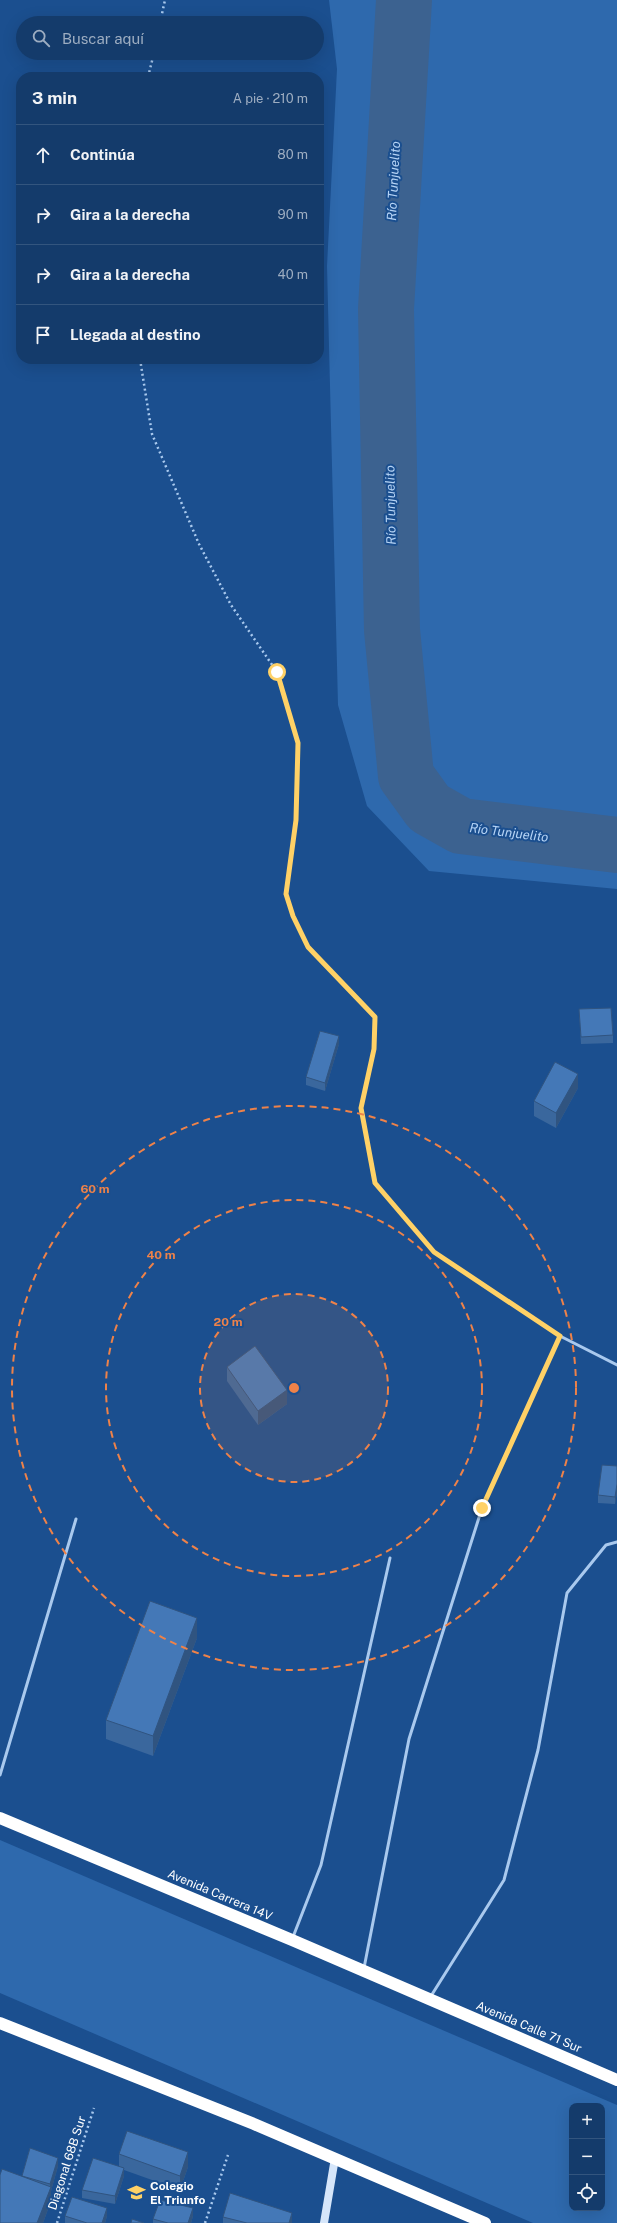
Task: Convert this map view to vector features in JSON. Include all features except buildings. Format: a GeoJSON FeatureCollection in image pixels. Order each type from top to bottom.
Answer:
{"type":"FeatureCollection","features":[{"type":"Feature","properties":{"kind":"highway","name":"Avenida Carrera 14V"},"geometry":{"type":"LineString","coordinates":[[0,1818],[292,1940],[429,2000]]}},
{"type":"Feature","properties":{"kind":"highway","name":"Avenida Calle 71 Sur"},"geometry":{"type":"LineString","coordinates":[[429,2000],[617,2080]]}},
{"type":"Feature","properties":{"kind":"highway"},"geometry":{"type":"LineString","coordinates":[[0,2023],[335,2158],[485,2223]]}},
{"type":"Feature","properties":{"kind":"street"},"geometry":{"type":"LineString","coordinates":[[324,2223],[335,2158]]}},
{"type":"Feature","properties":{"kind":"lane"},"geometry":{"type":"LineString","coordinates":[[363,1971],[411,1731],[482,1508],[560,1336],[617,1365]]}},
{"type":"Feature","properties":{"kind":"lane"},"geometry":{"type":"LineString","coordinates":[[0,1775],[76,1519]]}},
{"type":"Feature","properties":{"kind":"lane"},"geometry":{"type":"LineString","coordinates":[[429,2000],[504,1880],[538,1750],[567,1593],[606,1545],[617,1542]]}},
{"type":"Feature","properties":{"kind":"lane"},"geometry":{"type":"LineString","coordinates":[[292,1940],[321,1865],[390,1558]]}},
{"type":"Feature","properties":{"kind":"path"},"geometry":{"type":"LineString","coordinates":[[162,16],[165,0]]}},
{"type":"Feature","properties":{"kind":"path"},"geometry":{"type":"LineString","coordinates":[[149,72],[152,60]]}},
{"type":"Feature","properties":{"kind":"path"},"geometry":{"type":"LineString","coordinates":[[141,364],[152,434],[199,544],[224,592],[277,672],[296,736],[298,743],[296,820],[286,894],[293,916],[308,947],[375,1017],[374,1049],[361,1108],[375,1183],[434,1252],[560,1336]]}},
{"type":"Feature","properties":{"kind":"path","name":"Diagonal 68B Sur"},"geometry":{"type":"LineString","coordinates":[[57,2223],[94,2108]]}},
{"type":"Feature","properties":{"kind":"path"},"geometry":{"type":"LineString","coordinates":[[205,2223],[228,2155]]}},
{"type":"Feature","properties":{"kind":"shaded area"},"geometry":{"type":"Polygon","coordinates":[[[329,0],[617,0],[617,889],[429,871],[367,806],[338,705],[327,266],[337,69],[329,0]]]}},
{"type":"Feature","properties":{"kind":"shaded area"},"geometry":{"type":"Polygon","coordinates":[[[0,1840],[617,2105],[617,2223],[533,2223],[0,1993],[0,1840]]]}},
{"type":"Feature","properties":{"kind":"waterway","name":"Río Tunjuelito"},"geometry":{"type":"LineString","coordinates":[[404,0],[386,309],[392,630],[406,776],[429,808],[461,826],[617,845]]}},
{"type":"Feature","properties":{"kind":"place","name":"Colegio El Triunfo"},"geometry":{"type":"Point","coordinates":[137,2193]}},
{"type":"Feature","properties":{"kind":"route"},"geometry":{"type":"LineString","coordinates":[[277,672],[298,743],[296,820],[292,860],[286,894],[293,916],[308,947],[328,970],[375,1017],[374,1049],[361,1108],[375,1183],[434,1252],[560,1336],[482,1508]]}}]}
